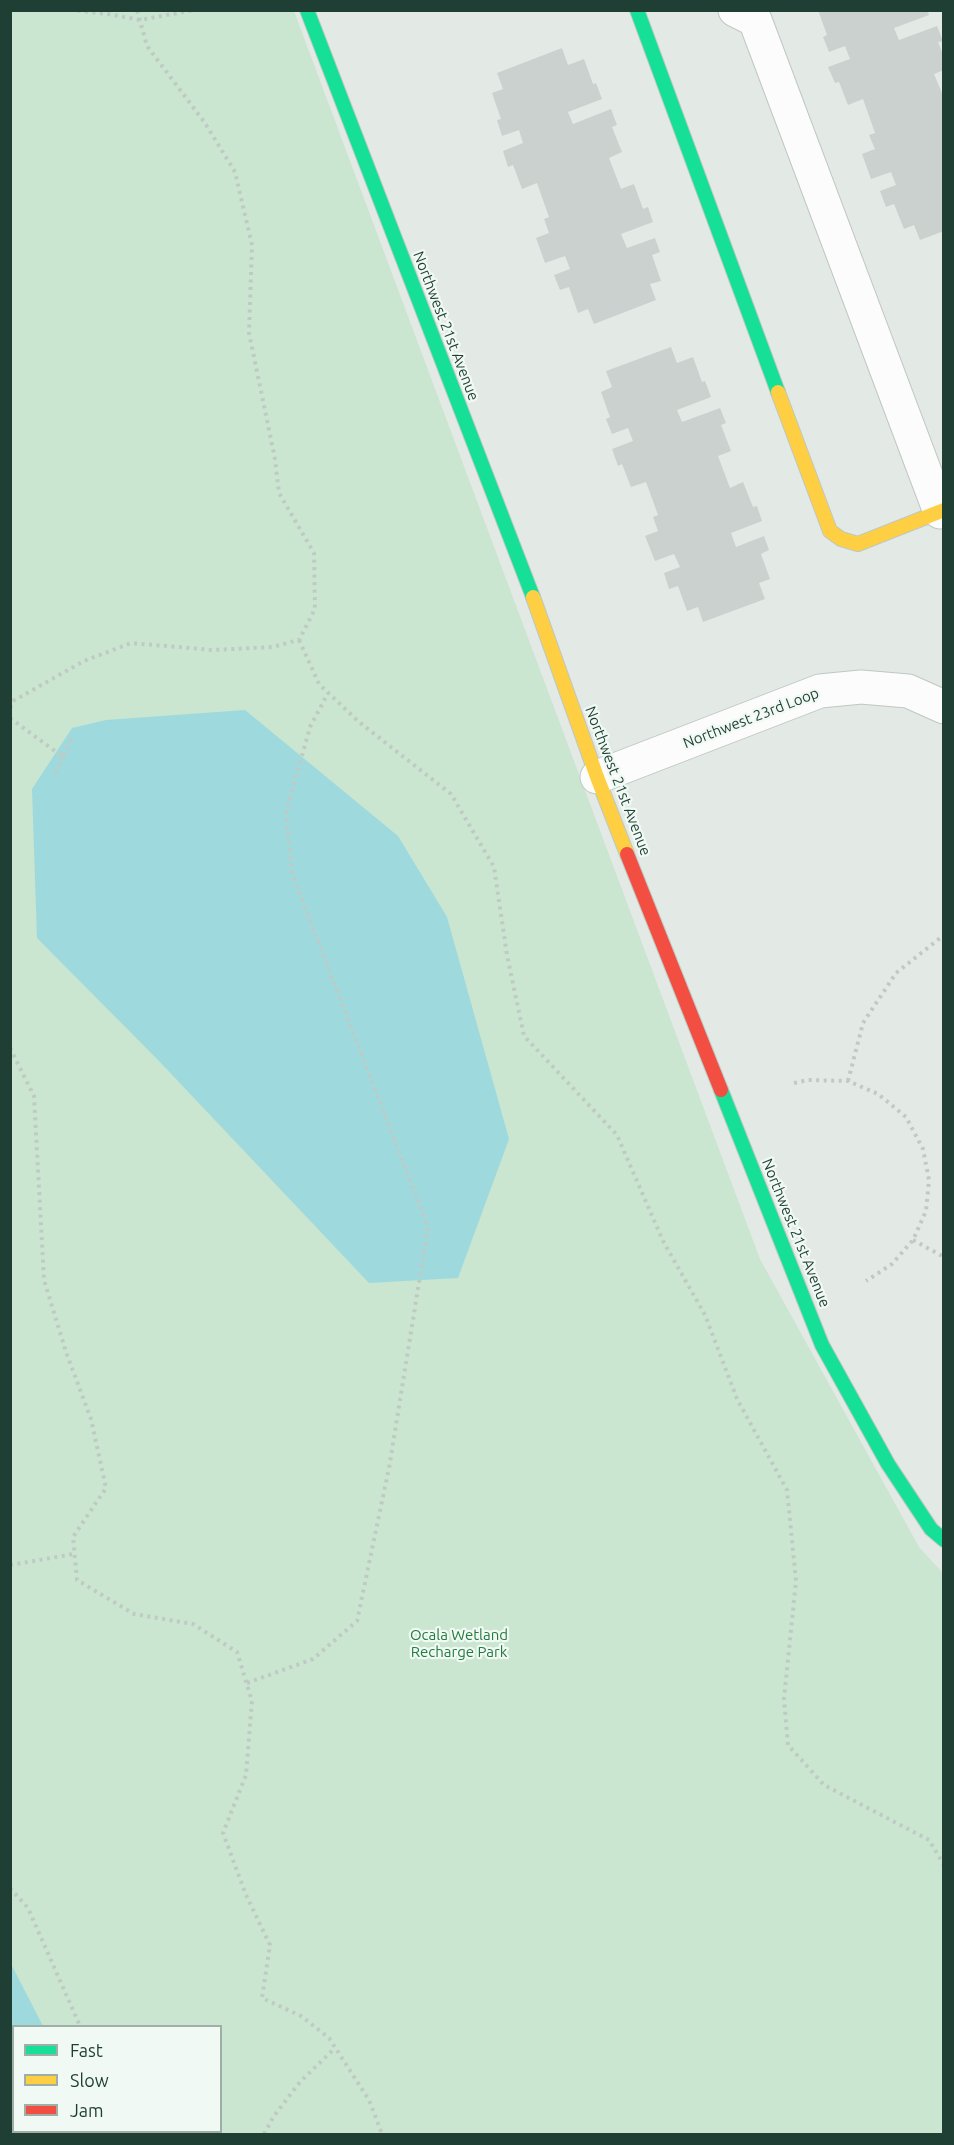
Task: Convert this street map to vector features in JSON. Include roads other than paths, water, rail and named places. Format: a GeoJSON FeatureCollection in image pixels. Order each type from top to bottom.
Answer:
{"type":"FeatureCollection","features":[{"type":"Feature","properties":{"kind":"street","name":"Northwest 21st Avenue"},"geometry":{"type":"LineString","coordinates":[[307,10],[550,642],[597,777],[822,1345],[888,1464],[931,1529],[944,1540]]}},
{"type":"Feature","properties":{"kind":"street"},"geometry":{"type":"LineString","coordinates":[[637,10],[830,531],[841,539],[858,544],[942,511],[755,20],[735,10]]}},
{"type":"Feature","properties":{"kind":"street","name":"Northwest 23rd Loop"},"geometry":{"type":"LineString","coordinates":[[597,777],[820,691],[861,687],[908,691],[944,707]]}},
{"type":"Feature","properties":{"kind":"water"},"geometry":{"type":"Polygon","coordinates":[[[245,710],[398,836],[447,917],[509,1139],[458,1278],[369,1283],[159,1061],[37,938],[32,789],[72,728],[106,720],[245,710]]]}},
{"type":"Feature","properties":{"kind":"water"},"geometry":{"type":"Polygon","coordinates":[[[11,1964],[42,2025],[12,2025],[12,2133],[82,2134],[11,2134],[11,1964]]]}},
{"type":"Feature","properties":{"kind":"park label","name":"Ocala Wetland Recharge Park"},"geometry":{"type":"Point","coordinates":[459,1644]}}]}
